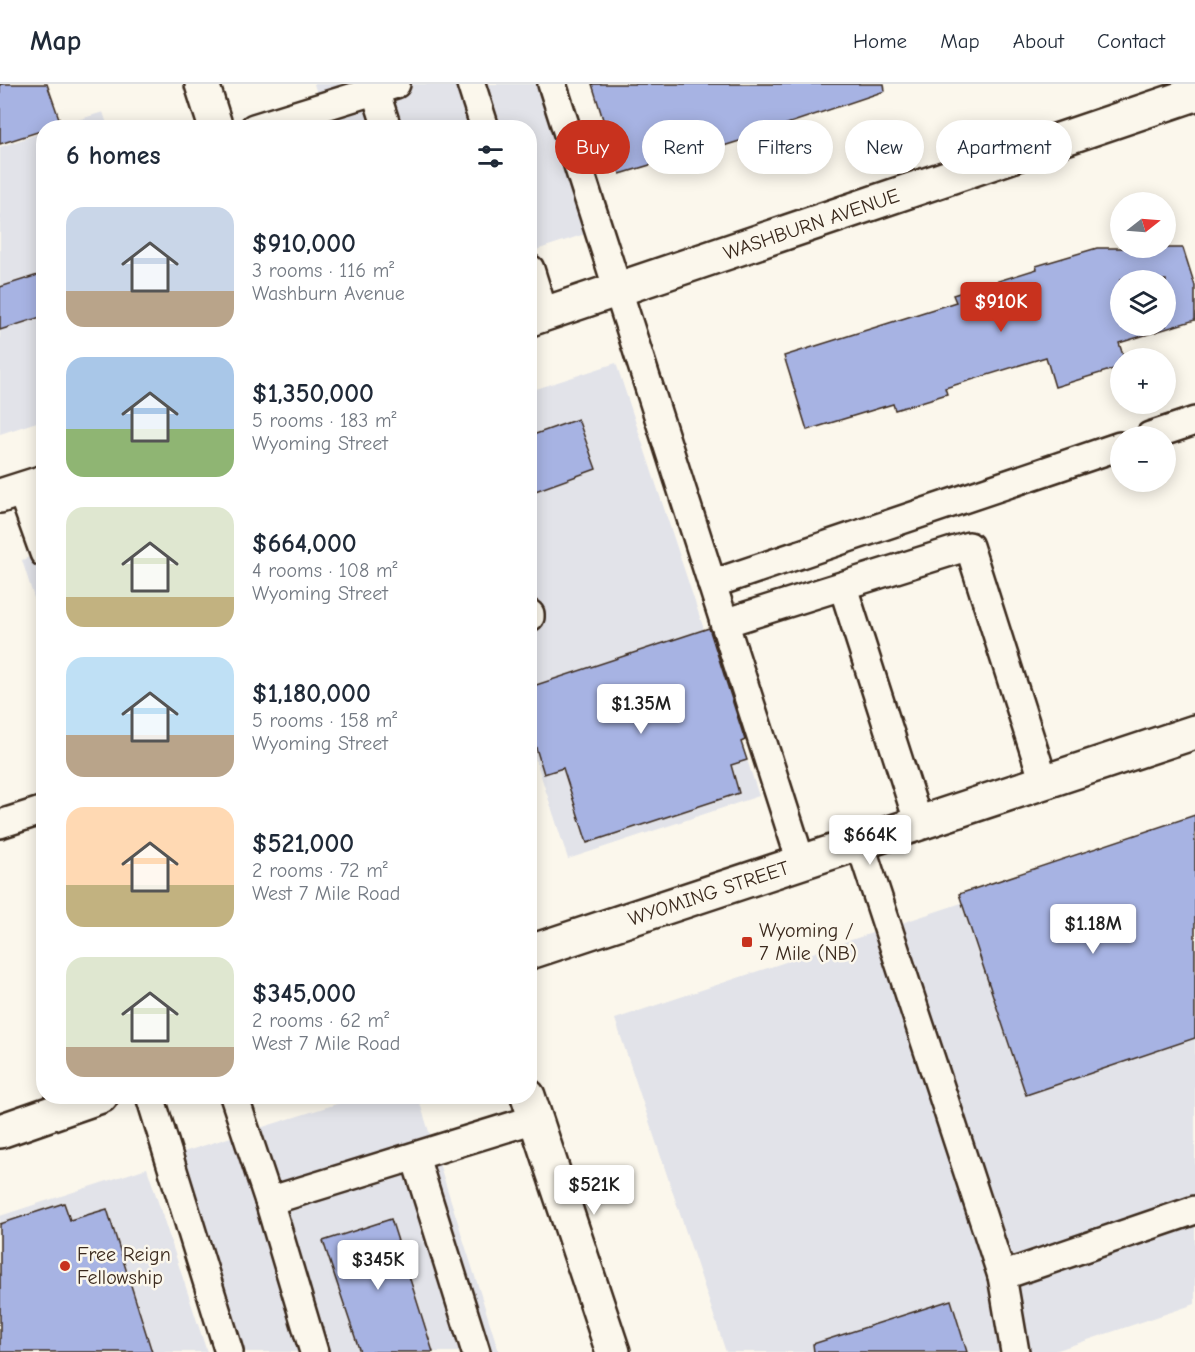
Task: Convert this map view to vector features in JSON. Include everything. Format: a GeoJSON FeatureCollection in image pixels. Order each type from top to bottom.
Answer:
{"type":"FeatureCollection","features":[{"type":"Feature","properties":{"kind":"street"},"geometry":{"type":"LineString","coordinates":[[202,84],[213,120]]}},
{"type":"Feature","properties":{"kind":"street","name":"WASHBURN AVENUE"},"geometry":{"type":"LineString","coordinates":[[537,316],[1195,94]]}},
{"type":"Feature","properties":{"kind":"street","name":"WYOMING STREET"},"geometry":{"type":"LineString","coordinates":[[537,950],[1195,732]]}},
{"type":"Feature","properties":{"kind":"street"},"geometry":{"type":"LineString","coordinates":[[0,1131],[78,1104]]}},
{"type":"Feature","properties":{"kind":"street"},"geometry":{"type":"LineString","coordinates":[[531,1108],[613,1352]]}},
{"type":"Feature","properties":{"kind":"lane"},"geometry":{"type":"LineString","coordinates":[[471,84],[482,120]]}},
{"type":"Feature","properties":{"kind":"lane"},"geometry":{"type":"LineString","coordinates":[[552,84],[801,862]]}},
{"type":"Feature","properties":{"kind":"lane"},"geometry":{"type":"LineString","coordinates":[[280,120],[385,87],[387,120]]}},
{"type":"Feature","properties":{"kind":"lane"},"geometry":{"type":"LineString","coordinates":[[1176,427],[1195,421]]}},
{"type":"Feature","properties":{"kind":"lane"},"geometry":{"type":"LineString","coordinates":[[712,584],[1110,449]]}},
{"type":"Feature","properties":{"kind":"lane"},"geometry":{"type":"LineString","coordinates":[[22,489],[36,530]]}},
{"type":"Feature","properties":{"kind":"lane"},"geometry":{"type":"LineString","coordinates":[[724,623],[969,546],[1044,782]]}},
{"type":"Feature","properties":{"kind":"lane"},"geometry":{"type":"LineString","coordinates":[[843,587],[919,824]]}},
{"type":"Feature","properties":{"kind":"lane"},"geometry":{"type":"LineString","coordinates":[[0,824],[36,813]]}},
{"type":"Feature","properties":{"kind":"lane"},"geometry":{"type":"LineString","coordinates":[[860,843],[1002,1276],[1015,1352]]}},
{"type":"Feature","properties":{"kind":"lane"},"geometry":{"type":"LineString","coordinates":[[152,1104],[229,1352]]}},
{"type":"Feature","properties":{"kind":"lane"},"geometry":{"type":"LineString","coordinates":[[237,1104],[314,1352]]}},
{"type":"Feature","properties":{"kind":"lane"},"geometry":{"type":"LineString","coordinates":[[269,1202],[415,1157],[531,1108]]}},
{"type":"Feature","properties":{"kind":"lane"},"geometry":{"type":"LineString","coordinates":[[415,1157],[476,1352]]}},
{"type":"Feature","properties":{"kind":"lane"},"geometry":{"type":"LineString","coordinates":[[1002,1276],[1195,1210]]}},
{"type":"Feature","properties":{"kind":"shaded area"},"geometry":{"type":"Polygon","coordinates":[[[314,84],[537,84],[555,140],[555,174],[566,174],[585,234],[537,250],[537,120],[326,120],[314,84]]]}},
{"type":"Feature","properties":{"kind":"shaded area"},"geometry":{"type":"Polygon","coordinates":[[[103,112],[106,120],[78,120],[103,112]]]}},
{"type":"Feature","properties":{"kind":"shaded area"},"geometry":{"type":"Polygon","coordinates":[[[36,134],[36,422],[0,434],[0,147],[36,134]]]}},
{"type":"Feature","properties":{"kind":"shaded area"},"geometry":{"type":"Polygon","coordinates":[[[616,363],[759,796],[568,859],[537,764],[537,389],[616,363]]]}},
{"type":"Feature","properties":{"kind":"shaded area"},"geometry":{"type":"Polygon","coordinates":[[[36,555],[36,604],[22,560],[36,555]]]}},
{"type":"Feature","properties":{"kind":"shaded area"},"geometry":{"type":"Polygon","coordinates":[[[1195,825],[1195,1304],[1052,1352],[726,1352],[615,1019],[1195,825]]]}},
{"type":"Feature","properties":{"kind":"shaded area"},"geometry":{"type":"Polygon","coordinates":[[[337,1104],[420,1104],[499,1352],[240,1352],[177,1154],[337,1104]]]}},
{"type":"Feature","properties":{"kind":"shaded area"},"geometry":{"type":"Polygon","coordinates":[[[147,1168],[207,1352],[0,1352],[0,1216],[147,1168]]]}},
{"type":"Feature","properties":{"kind":"building"},"geometry":{"type":"Polygon","coordinates":[[[0,84],[47,84],[60,120],[36,120],[36,133],[0,144],[0,84]]]}},
{"type":"Feature","properties":{"kind":"building"},"geometry":{"type":"Polygon","coordinates":[[[592,84],[884,84],[885,91],[799,120],[737,120],[737,142],[725,146],[725,120],[642,120],[642,167],[630,171],[630,120],[603,120],[592,84]]]}},
{"type":"Feature","properties":{"kind":"building"},"geometry":{"type":"Polygon","coordinates":[[[1097,248],[1110,248],[1110,258],[1176,258],[1176,248],[1183,248],[1195,286],[1195,320],[1176,326],[1176,270],[1110,270],[1110,336],[1142,336],[1119,343],[1121,348],[1110,348],[1110,370],[1055,387],[1046,357],[945,388],[947,394],[895,410],[893,404],[807,430],[784,356],[956,302],[953,295],[1037,269],[1036,266],[1097,248]]]}},
{"type":"Feature","properties":{"kind":"building"},"geometry":{"type":"Polygon","coordinates":[[[36,276],[36,319],[0,330],[0,287],[36,276]]]}},
{"type":"Feature","properties":{"kind":"building"},"geometry":{"type":"Polygon","coordinates":[[[578,419],[596,469],[537,490],[537,434],[578,419]]]}},
{"type":"Feature","properties":{"kind":"building"},"geometry":{"type":"Polygon","coordinates":[[[709,628],[745,740],[741,742],[747,760],[731,765],[739,793],[587,843],[563,768],[544,774],[537,751],[537,685],[709,628]]]}},
{"type":"Feature","properties":{"kind":"building"},"geometry":{"type":"Polygon","coordinates":[[[1195,815],[1195,1038],[1026,1095],[959,894],[1195,815]]]}},
{"type":"Feature","properties":{"kind":"building","name":"Free Reign Fellowship"},"geometry":{"type":"Polygon","coordinates":[[[64,1203],[70,1220],[107,1209],[152,1352],[0,1352],[0,1224],[64,1203]]]}},
{"type":"Feature","properties":{"kind":"building"},"geometry":{"type":"Polygon","coordinates":[[[391,1219],[433,1352],[360,1352],[323,1241],[391,1219]]]}},
{"type":"Feature","properties":{"kind":"building"},"geometry":{"type":"Polygon","coordinates":[[[951,1300],[967,1352],[814,1352],[813,1344],[951,1300]]]}},
{"type":"Feature","properties":{"kind":"place","name":"Wyoming / 7 Mile (NB)"},"geometry":{"type":"Point","coordinates":[747,942]}},
{"type":"Feature","properties":{"kind":"place","name":"Free Reign Fellowship"},"geometry":{"type":"Point","coordinates":[65,1266]}}]}
